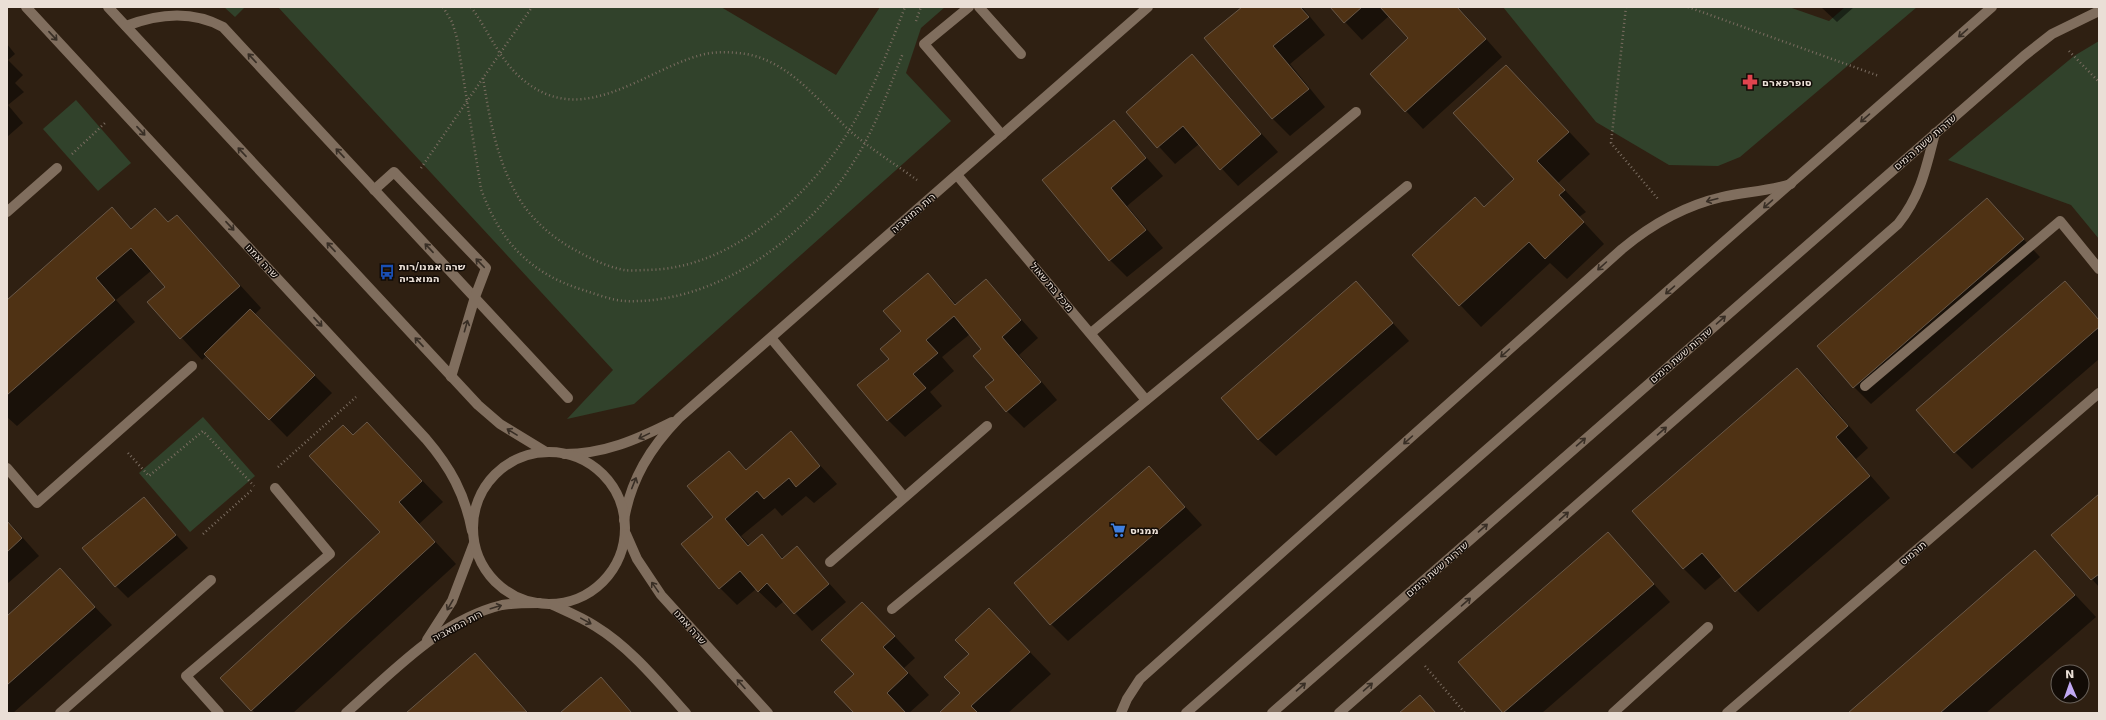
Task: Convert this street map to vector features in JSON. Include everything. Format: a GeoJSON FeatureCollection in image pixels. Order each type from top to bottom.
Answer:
{"type":"FeatureCollection","features":[{"type":"Feature","properties":{"kind":"street","name":"שרה אמנו"},"geometry":{"type":"LineString","coordinates":[[26,7],[426,439],[445,464],[467,506],[474,543],[482,565],[496,583],[516,596],[539,603]]}},
{"type":"Feature","properties":{"kind":"street"},"geometry":{"type":"LineString","coordinates":[[108,7],[451,377],[492,419],[546,452]]}},
{"type":"Feature","properties":{"kind":"street"},"geometry":{"type":"LineString","coordinates":[[969,7],[924,44],[1002,134]]}},
{"type":"Feature","properties":{"kind":"street"},"geometry":{"type":"LineString","coordinates":[[979,7],[1021,54]]}},
{"type":"Feature","properties":{"kind":"street","name":"רות המואביה"},"geometry":{"type":"LineString","coordinates":[[624,520],[630,492],[642,466],[654,446],[679,418],[1148,7]]}},
{"type":"Feature","properties":{"kind":"street"},"geometry":{"type":"LineString","coordinates":[[1186,713],[1992,7]]}},
{"type":"Feature","properties":{"kind":"street","name":"שדרות ששת הימים"},"geometry":{"type":"LineString","coordinates":[[1272,713],[2024,56],[2052,34],[2099,11]]}},
{"type":"Feature","properties":{"kind":"street"},"geometry":{"type":"LineString","coordinates":[[126,26],[151,18],[175,16],[207,20],[222,27],[568,398]]}},
{"type":"Feature","properties":{"kind":"street"},"geometry":{"type":"LineString","coordinates":[[1091,333],[1356,112]]}},
{"type":"Feature","properties":{"kind":"street"},"geometry":{"type":"LineString","coordinates":[[1339,713],[1898,224],[1911,206],[1920,188],[1935,133]]}},
{"type":"Feature","properties":{"kind":"street"},"geometry":{"type":"LineString","coordinates":[[7,212],[57,168]]}},
{"type":"Feature","properties":{"kind":"street"},"geometry":{"type":"LineString","coordinates":[[374,190],[394,172],[486,268],[475,297],[451,377]]}},
{"type":"Feature","properties":{"kind":"street","name":"מיכל בת שאול"},"geometry":{"type":"LineString","coordinates":[[957,175],[1146,400]]}},
{"type":"Feature","properties":{"kind":"street"},"geometry":{"type":"LineString","coordinates":[[1121,713],[1133,689],[1152,668],[1622,248],[1670,215],[1711,200],[1791,184]]}},
{"type":"Feature","properties":{"kind":"street"},"geometry":{"type":"LineString","coordinates":[[892,609],[1407,186]]}},
{"type":"Feature","properties":{"kind":"street"},"geometry":{"type":"LineString","coordinates":[[1865,386],[2060,222],[2099,269]]}},
{"type":"Feature","properties":{"kind":"street"},"geometry":{"type":"LineString","coordinates":[[771,338],[904,497]]}},
{"type":"Feature","properties":{"kind":"street"},"geometry":{"type":"LineString","coordinates":[[7,468],[37,502],[192,366]]}},
{"type":"Feature","properties":{"kind":"street","name":"תורמוס"},"geometry":{"type":"LineString","coordinates":[[1727,713],[2099,393]]}},
{"type":"Feature","properties":{"kind":"street","name":"רות המואביה"},"geometry":{"type":"LineString","coordinates":[[564,454],[591,453],[614,448],[637,439],[679,418]]}},
{"type":"Feature","properties":{"kind":"street"},"geometry":{"type":"LineString","coordinates":[[830,562],[987,426]]}},
{"type":"Feature","properties":{"kind":"street"},"geometry":{"type":"LineString","coordinates":[[472,531],[476,506],[480,495],[493,476],[511,461],[533,453],[546,452],[564,454],[581,459],[591,465],[609,481],[620,501],[624,520],[624,542],[618,560],[604,579],[586,594],[575,599],[551,604],[539,603]]}},
{"type":"Feature","properties":{"kind":"street"},"geometry":{"type":"LineString","coordinates":[[219,713],[186,676],[330,554],[276,488]]}},
{"type":"Feature","properties":{"kind":"street","name":"שרה אמנו"},"geometry":{"type":"LineString","coordinates":[[625,532],[637,559],[661,595],[768,713]]}},
{"type":"Feature","properties":{"kind":"street","name":"רות המואביה"},"geometry":{"type":"LineString","coordinates":[[424,644],[452,601],[474,543]]}},
{"type":"Feature","properties":{"kind":"street"},"geometry":{"type":"LineString","coordinates":[[60,713],[210,580]]}},
{"type":"Feature","properties":{"kind":"street","name":"רות המואביה"},"geometry":{"type":"LineString","coordinates":[[346,713],[424,644],[462,621],[482,612],[513,603],[539,603]]}},
{"type":"Feature","properties":{"kind":"street"},"geometry":{"type":"LineString","coordinates":[[551,604],[595,626],[614,639],[642,664],[686,713]]}},
{"type":"Feature","properties":{"kind":"street"},"geometry":{"type":"LineString","coordinates":[[1613,713],[1708,627]]}},
{"type":"Feature","properties":{"kind":"path"},"geometry":{"type":"LineString","coordinates":[[443,7],[452,22],[457,38],[481,188],[492,216],[511,246],[525,260],[560,281],[601,296],[623,301],[658,299],[692,292],[724,279],[755,262],[783,241],[809,217],[832,192],[866,142],[904,51]]}},
{"type":"Feature","properties":{"kind":"path"},"geometry":{"type":"LineString","coordinates":[[471,7],[500,53],[515,72],[531,86],[549,95],[571,99],[605,95],[625,88],[676,64],[702,55],[726,52],[747,54],[767,60],[791,75],[818,98],[848,130],[936,194]]}},
{"type":"Feature","properties":{"kind":"path"},"geometry":{"type":"LineString","coordinates":[[408,187],[532,7]]}},
{"type":"Feature","properties":{"kind":"path"},"geometry":{"type":"LineString","coordinates":[[483,78],[490,120],[498,152],[508,178],[520,200],[534,219],[567,246],[585,256],[624,270],[662,270],[698,262],[732,247],[763,227],[791,203],[817,176],[839,147],[848,130],[858,117],[873,88],[905,7]]}},
{"type":"Feature","properties":{"kind":"path"},"geometry":{"type":"LineString","coordinates":[[916,22],[921,7]]}},
{"type":"Feature","properties":{"kind":"path"},"geometry":{"type":"LineString","coordinates":[[1626,7],[1612,143],[1670,215]]}},
{"type":"Feature","properties":{"kind":"path"},"geometry":{"type":"LineString","coordinates":[[1688,7],[1904,85]]}},
{"type":"Feature","properties":{"kind":"path"},"geometry":{"type":"LineString","coordinates":[[2052,34],[2099,82]]}},
{"type":"Feature","properties":{"kind":"path"},"geometry":{"type":"LineString","coordinates":[[57,168],[120,108]]}},
{"type":"Feature","properties":{"kind":"path"},"geometry":{"type":"LineString","coordinates":[[272,472],[373,381]]}},
{"type":"Feature","properties":{"kind":"path"},"geometry":{"type":"LineString","coordinates":[[113,436],[149,476],[203,430],[254,488]]}},
{"type":"Feature","properties":{"kind":"path"},"geometry":{"type":"LineString","coordinates":[[203,534],[260,482]]}},
{"type":"Feature","properties":{"kind":"path"},"geometry":{"type":"LineString","coordinates":[[1411,650],[1465,713]]}},
{"type":"Feature","properties":{"kind":"green space"},"geometry":{"type":"Polygon","coordinates":[[[224,7],[245,7],[235,17],[224,7]]]}},
{"type":"Feature","properties":{"kind":"green space"},"geometry":{"type":"Polygon","coordinates":[[[278,7],[721,7],[836,75],[880,7],[945,7],[921,28],[906,73],[951,121],[634,404],[567,419],[613,370],[278,7]]]}},
{"type":"Feature","properties":{"kind":"green space"},"geometry":{"type":"Polygon","coordinates":[[[1503,7],[1789,7],[1829,21],[1845,7],[1917,7],[1740,157],[1718,166],[1669,165],[1596,122],[1503,7]]]}},
{"type":"Feature","properties":{"kind":"green space"},"geometry":{"type":"Polygon","coordinates":[[[2099,41],[2099,239],[2071,205],[1948,160],[2074,56],[2099,41]]]}},
{"type":"Feature","properties":{"kind":"green space"},"geometry":{"type":"Polygon","coordinates":[[[76,100],[131,163],[98,191],[43,129],[76,100]]]}},
{"type":"Feature","properties":{"kind":"green space"},"geometry":{"type":"Polygon","coordinates":[[[203,417],[255,476],[190,532],[139,473],[203,417]]]}},
{"type":"Feature","properties":{"kind":"building"},"geometry":{"type":"Polygon","coordinates":[[[1242,7],[1300,7],[1309,17],[1273,46],[1309,89],[1272,119],[1204,38],[1242,7]]]}},
{"type":"Feature","properties":{"kind":"building"},"geometry":{"type":"Polygon","coordinates":[[[1330,7],[1362,7],[1344,23],[1330,7]]]}},
{"type":"Feature","properties":{"kind":"building"},"geometry":{"type":"Polygon","coordinates":[[[1380,7],[1457,7],[1486,39],[1405,112],[1370,74],[1408,38],[1380,7]]]}},
{"type":"Feature","properties":{"kind":"building"},"geometry":{"type":"Polygon","coordinates":[[[1192,54],[1261,134],[1220,170],[1183,126],[1157,148],[1126,112],[1192,54]]]}},
{"type":"Feature","properties":{"kind":"building"},"geometry":{"type":"Polygon","coordinates":[[[1506,65],[1569,132],[1537,161],[1565,190],[1559,195],[1584,222],[1545,259],[1529,242],[1459,306],[1412,255],[1475,197],[1484,207],[1514,179],[1453,113],[1506,65]]]}},
{"type":"Feature","properties":{"kind":"building"},"geometry":{"type":"Polygon","coordinates":[[[1114,120],[1146,158],[1111,188],[1146,230],[1109,261],[1042,180],[1114,120]]]}},
{"type":"Feature","properties":{"kind":"building"},"geometry":{"type":"Polygon","coordinates":[[[1987,198],[2024,239],[1853,388],[1817,346],[1987,198]]]}},
{"type":"Feature","properties":{"kind":"building"},"geometry":{"type":"Polygon","coordinates":[[[112,207],[131,229],[155,208],[168,222],[177,215],[240,286],[180,339],[147,302],[165,287],[131,248],[96,278],[115,300],[7,395],[7,300],[112,207]]]}},
{"type":"Feature","properties":{"kind":"building"},"geometry":{"type":"Polygon","coordinates":[[[928,273],[955,305],[986,279],[1021,320],[1002,337],[1041,382],[1006,412],[985,387],[994,380],[973,356],[981,349],[954,316],[926,340],[938,353],[913,374],[926,388],[887,421],[857,385],[889,359],[880,349],[901,331],[883,311],[928,273]]]}},
{"type":"Feature","properties":{"kind":"building"},"geometry":{"type":"Polygon","coordinates":[[[1356,281],[1393,323],[1258,440],[1221,398],[1356,281]]]}},
{"type":"Feature","properties":{"kind":"building"},"geometry":{"type":"Polygon","coordinates":[[[2065,281],[2099,320],[2099,327],[1954,453],[1916,410],[2065,281]]]}},
{"type":"Feature","properties":{"kind":"building"},"geometry":{"type":"Polygon","coordinates":[[[250,309],[315,375],[269,420],[204,354],[250,309]]]}},
{"type":"Feature","properties":{"kind":"building"},"geometry":{"type":"Polygon","coordinates":[[[1797,368],[1848,426],[1836,437],[1870,476],[1735,592],[1702,553],[1683,569],[1632,511],[1797,368]]]}},
{"type":"Feature","properties":{"kind":"building"},"geometry":{"type":"Polygon","coordinates":[[[367,422],[422,481],[399,502],[435,542],[251,711],[220,678],[380,532],[309,456],[343,425],[353,435],[367,422]]]}},
{"type":"Feature","properties":{"kind":"building"},"geometry":{"type":"Polygon","coordinates":[[[791,431],[820,466],[796,487],[789,478],[764,499],[757,491],[725,519],[748,546],[762,534],[782,559],[797,546],[829,584],[794,614],[767,583],[758,592],[740,571],[719,589],[681,544],[713,517],[687,486],[729,451],[746,470],[791,431]]]}},
{"type":"Feature","properties":{"kind":"building"},"geometry":{"type":"Polygon","coordinates":[[[1149,466],[1185,507],[1050,625],[1014,583],[1149,466]]]}},
{"type":"Feature","properties":{"kind":"building"},"geometry":{"type":"Polygon","coordinates":[[[2099,494],[2099,574],[2091,580],[2051,535],[2099,494]]]}},
{"type":"Feature","properties":{"kind":"building"},"geometry":{"type":"Polygon","coordinates":[[[144,497],[176,535],[115,587],[82,548],[144,497]]]}},
{"type":"Feature","properties":{"kind":"building"},"geometry":{"type":"Polygon","coordinates":[[[7,521],[22,538],[7,552],[7,521]]]}},
{"type":"Feature","properties":{"kind":"building"},"geometry":{"type":"Polygon","coordinates":[[[1608,532],[1654,584],[1503,713],[1458,662],[1608,532]]]}},
{"type":"Feature","properties":{"kind":"building"},"geometry":{"type":"Polygon","coordinates":[[[2035,550],[2075,595],[1940,713],[1848,713],[2035,550]]]}},
{"type":"Feature","properties":{"kind":"building"},"geometry":{"type":"Polygon","coordinates":[[[60,568],[95,607],[7,685],[7,616],[60,568]]]}},
{"type":"Feature","properties":{"kind":"building"},"geometry":{"type":"Polygon","coordinates":[[[862,602],[895,636],[883,647],[908,673],[887,693],[906,713],[854,713],[834,692],[854,674],[821,640],[862,602]]]}},
{"type":"Feature","properties":{"kind":"building"},"geometry":{"type":"Polygon","coordinates":[[[989,608],[1030,652],[971,706],[978,713],[939,713],[960,693],[944,677],[969,654],[955,640],[989,608]]]}},
{"type":"Feature","properties":{"kind":"building"},"geometry":{"type":"Polygon","coordinates":[[[475,653],[527,712],[406,713],[475,653]]]}},
{"type":"Feature","properties":{"kind":"building"},"geometry":{"type":"Polygon","coordinates":[[[601,677],[632,713],[560,713],[601,677]]]}},
{"type":"Feature","properties":{"kind":"building"},"geometry":{"type":"Polygon","coordinates":[[[1420,695],[1436,713],[1399,713],[1420,695]]]}},
{"type":"Feature","properties":{"kind":"place","name":"סופרפארם"},"geometry":{"type":"Point","coordinates":[1750,82]}},
{"type":"Feature","properties":{"kind":"place","name":"שרה אמנו/רות המואביה"},"geometry":{"type":"Point","coordinates":[387,272]}},
{"type":"Feature","properties":{"kind":"place","name":"ממניס"},"geometry":{"type":"Point","coordinates":[1118,530]}}]}
